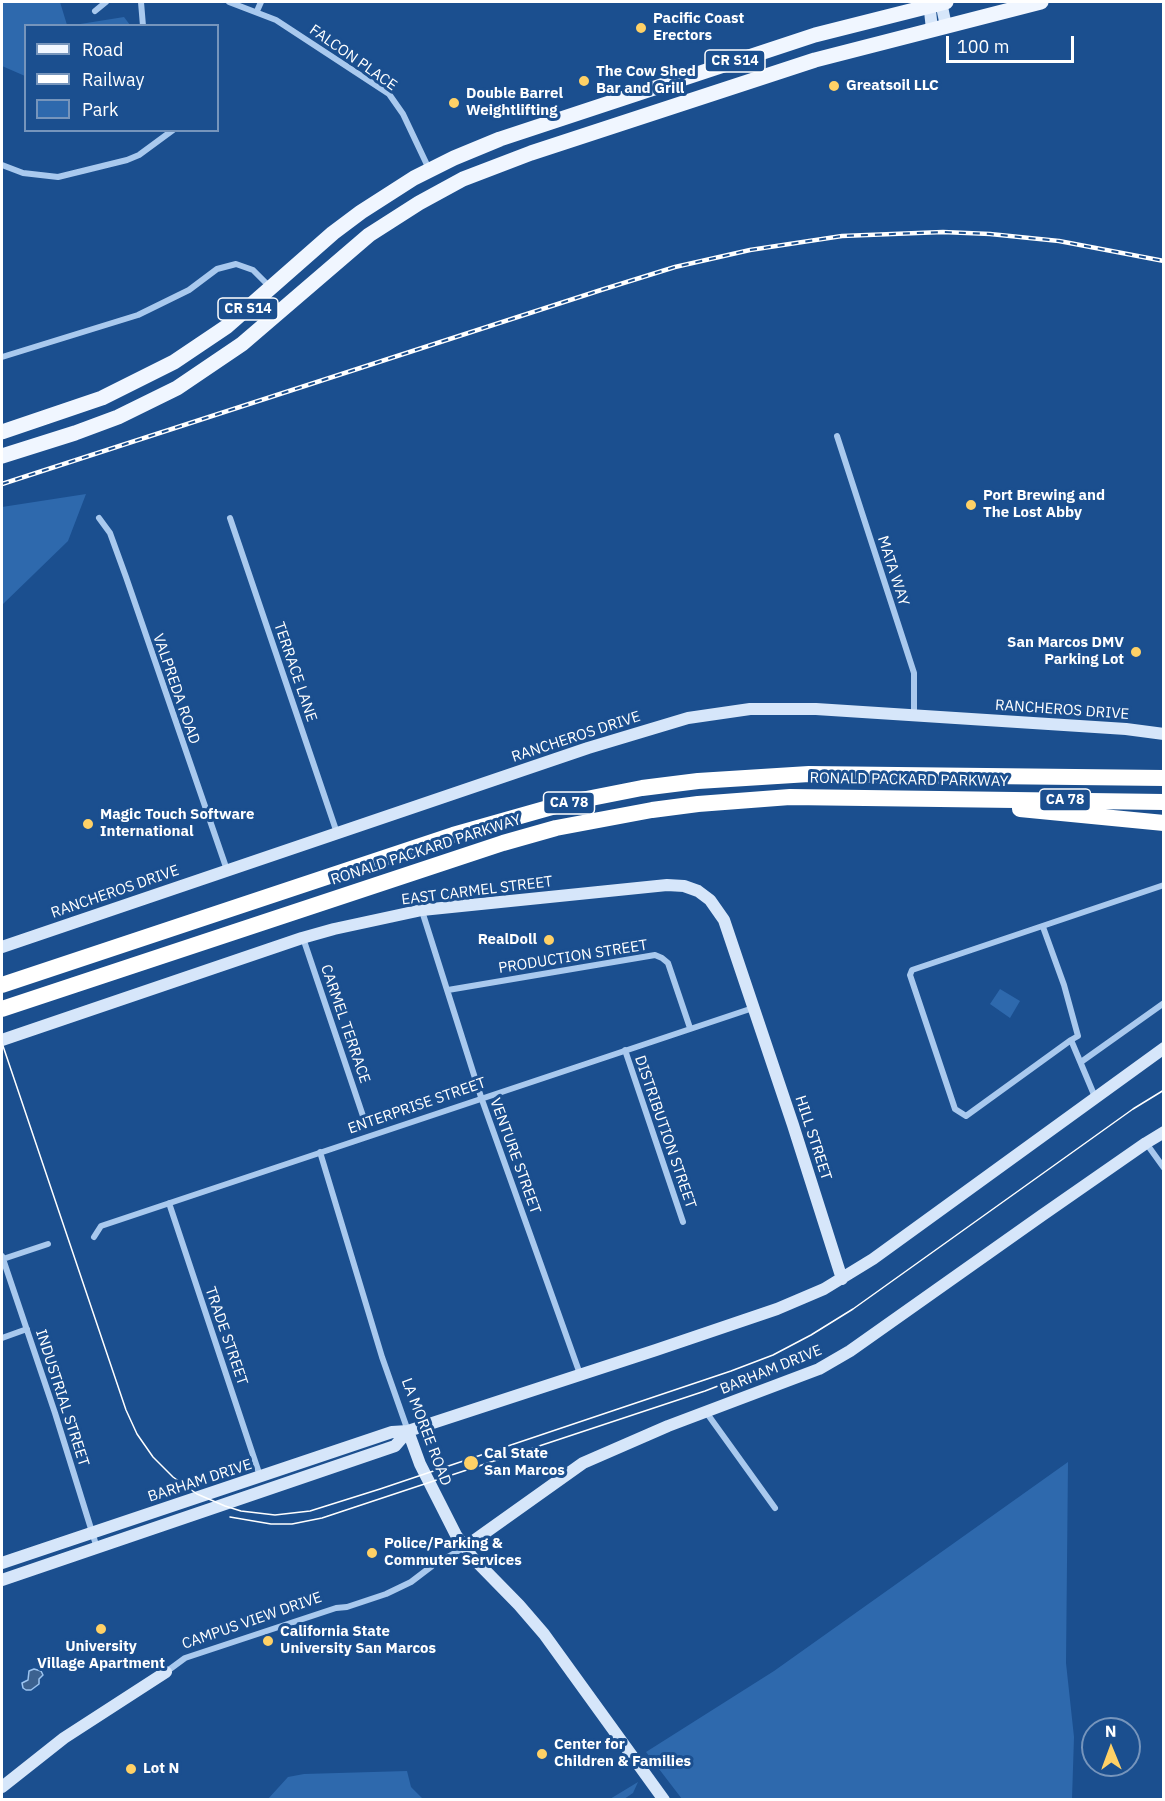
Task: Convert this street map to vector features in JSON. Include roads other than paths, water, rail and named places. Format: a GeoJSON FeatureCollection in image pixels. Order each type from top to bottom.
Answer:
{"type":"FeatureCollection","features":[{"type":"Feature","properties":{"kind":"highway","name":"RONALD PACKARD PARKWAY"},"geometry":{"type":"LineString","coordinates":[[2,985],[463,832],[566,803],[642,788],[742,777],[809,774],[1164,778]]}},
{"type":"Feature","properties":{"kind":"highway","name":"RONALD PACKARD PARKWAY"},"geometry":{"type":"LineString","coordinates":[[2,1010],[453,858],[556,828],[652,810],[743,800],[839,796],[1164,802]]}},
{"type":"Feature","properties":{"kind":"highway"},"geometry":{"type":"LineString","coordinates":[[966,799],[1015,809],[1164,823]]}},
{"type":"Feature","properties":{"kind":"main road","name":"CR S14"},"geometry":{"type":"LineString","coordinates":[[2,456],[75,434],[118,417],[177,388],[242,345],[369,236],[439,191],[463,179],[531,153],[815,60],[1041,2]]}},
{"type":"Feature","properties":{"kind":"main road","name":"CR S14"},"geometry":{"type":"LineString","coordinates":[[2,432],[102,398],[152,375],[211,338],[333,233],[361,212],[429,170],[472,149],[808,38],[937,3]]}},
{"type":"Feature","properties":{"kind":"main road"},"geometry":{"type":"LineString","coordinates":[[937,3],[939,27]]}},
{"type":"Feature","properties":{"kind":"main road"},"geometry":{"type":"LineString","coordinates":[[463,179],[460,169],[472,149]]}},
{"type":"Feature","properties":{"kind":"main road"},"geometry":{"type":"LineString","coordinates":[[439,191],[454,158]]}},
{"type":"Feature","properties":{"kind":"main road"},"geometry":{"type":"LineString","coordinates":[[242,345],[249,326],[273,305],[271,288]]}},
{"type":"Feature","properties":{"kind":"main road","name":"RANCHEROS DRIVE"},"geometry":{"type":"LineString","coordinates":[[2,946],[588,748],[688,718],[750,709],[816,709],[1126,729],[1164,734]]}},
{"type":"Feature","properties":{"kind":"main road","name":"EAST CARMEL STREET"},"geometry":{"type":"LineString","coordinates":[[2,1040],[302,938],[422,910],[668,885],[684,886],[698,891],[710,900],[724,920],[753,1008]]}},
{"type":"Feature","properties":{"kind":"main road","name":"HILL STREET"},"geometry":{"type":"LineString","coordinates":[[753,1008],[794,1125],[842,1279]]}},
{"type":"Feature","properties":{"kind":"main road"},"geometry":{"type":"LineString","coordinates":[[580,1374],[777,1309],[842,1279],[1164,1048]]}},
{"type":"Feature","properties":{"kind":"main road","name":"BARHAM DRIVE"},"geometry":{"type":"LineString","coordinates":[[465,1547],[583,1463],[668,1426],[819,1369],[850,1351],[1164,1132]]}},
{"type":"Feature","properties":{"kind":"main road","name":"BARHAM DRIVE"},"geometry":{"type":"LineString","coordinates":[[2,1563],[392,1432],[408,1431],[580,1374]]}},
{"type":"Feature","properties":{"kind":"main road","name":"BARHAM DRIVE"},"geometry":{"type":"LineString","coordinates":[[2,1580],[394,1446],[408,1431]]}},
{"type":"Feature","properties":{"kind":"main road","name":"LA MOREE ROAD"},"geometry":{"type":"LineString","coordinates":[[408,1431],[420,1464],[446,1519],[465,1547],[544,1634],[664,1800]]}},
{"type":"Feature","properties":{"kind":"main road","name":"CAMPUS VIEW DRIVE"},"geometry":{"type":"LineString","coordinates":[[2,1786],[64,1738],[166,1672]]}},
{"type":"Feature","properties":{"kind":"street"},"geometry":{"type":"LineString","coordinates":[[95,11],[106,2]]}},
{"type":"Feature","properties":{"kind":"street"},"geometry":{"type":"LineString","coordinates":[[141,2],[143,24]]}},
{"type":"Feature","properties":{"kind":"street","name":"FALCON PLACE"},"geometry":{"type":"LineString","coordinates":[[229,2],[276,20],[389,94],[403,114],[429,170]]}},
{"type":"Feature","properties":{"kind":"street"},"geometry":{"type":"LineString","coordinates":[[257,11],[261,2]]}},
{"type":"Feature","properties":{"kind":"street"},"geometry":{"type":"LineString","coordinates":[[2,165],[23,173],[58,177],[127,160],[139,155],[171,132]]}},
{"type":"Feature","properties":{"kind":"street"},"geometry":{"type":"LineString","coordinates":[[2,357],[138,315],[189,290],[217,269],[236,264],[253,270],[271,288]]}},
{"type":"Feature","properties":{"kind":"street","name":"MATA WAY"},"geometry":{"type":"LineString","coordinates":[[837,436],[914,673],[914,716]]}},
{"type":"Feature","properties":{"kind":"street","name":"VALPREDA ROAD"},"geometry":{"type":"LineString","coordinates":[[99,518],[110,533],[126,577],[227,870]]}},
{"type":"Feature","properties":{"kind":"street","name":"TERRACE LANE"},"geometry":{"type":"LineString","coordinates":[[230,518],[337,833]]}},
{"type":"Feature","properties":{"kind":"street"},"geometry":{"type":"LineString","coordinates":[[1043,927],[1064,985],[1078,1036],[966,1116],[956,1109],[910,975],[912,970],[1164,885]]}},
{"type":"Feature","properties":{"kind":"street","name":"VENTURE STREET"},"geometry":{"type":"LineString","coordinates":[[422,910],[481,1097],[580,1374]]}},
{"type":"Feature","properties":{"kind":"street","name":"CARMEL TERRACE"},"geometry":{"type":"LineString","coordinates":[[302,938],[364,1119]]}},
{"type":"Feature","properties":{"kind":"street","name":"PRODUCTION STREET"},"geometry":{"type":"LineString","coordinates":[[448,990],[655,955],[668,963],[690,1028]]}},
{"type":"Feature","properties":{"kind":"street"},"geometry":{"type":"LineString","coordinates":[[1081,1062],[1164,1003]]}},
{"type":"Feature","properties":{"kind":"street","name":"ENTERPRISE STREET"},"geometry":{"type":"LineString","coordinates":[[94,1237],[101,1226],[481,1097],[753,1008]]}},
{"type":"Feature","properties":{"kind":"street"},"geometry":{"type":"LineString","coordinates":[[1071,1040],[1095,1097]]}},
{"type":"Feature","properties":{"kind":"street","name":"DISTRIBUTION STREET"},"geometry":{"type":"LineString","coordinates":[[625,1050],[682,1222]]}},
{"type":"Feature","properties":{"kind":"street"},"geometry":{"type":"LineString","coordinates":[[1146,1143],[1164,1168]]}},
{"type":"Feature","properties":{"kind":"street","name":"LA MOREE ROAD"},"geometry":{"type":"LineString","coordinates":[[320,1152],[382,1357],[408,1431]]}},
{"type":"Feature","properties":{"kind":"street","name":"TRADE STREET"},"geometry":{"type":"LineString","coordinates":[[169,1203],[260,1476]]}},
{"type":"Feature","properties":{"kind":"street"},"geometry":{"type":"LineString","coordinates":[[2,1258],[48,1244]]}},
{"type":"Feature","properties":{"kind":"street","name":"INDUSTRIAL STREET"},"geometry":{"type":"LineString","coordinates":[[2,1258],[56,1413],[97,1549]]}},
{"type":"Feature","properties":{"kind":"street"},"geometry":{"type":"LineString","coordinates":[[2,1338],[27,1329]]}},
{"type":"Feature","properties":{"kind":"street"},"geometry":{"type":"LineString","coordinates":[[706,1412],[775,1508]]}},
{"type":"Feature","properties":{"kind":"street","name":"CAMPUS VIEW DRIVE"},"geometry":{"type":"LineString","coordinates":[[166,1672],[185,1658],[336,1608],[347,1607],[386,1594],[411,1582],[432,1566],[465,1547]]}},
{"type":"Feature","properties":{"kind":"tram line"},"geometry":{"type":"LineString","coordinates":[[2,1043],[126,1410],[137,1434],[153,1457],[173,1477],[197,1494],[241,1511],[275,1515],[310,1511],[380,1489],[773,1355],[853,1309],[1133,1109],[1164,1090]]}},
{"type":"Feature","properties":{"kind":"tram line"},"geometry":{"type":"LineString","coordinates":[[230,1517],[271,1524],[292,1524],[322,1518],[705,1391],[770,1366]]}},
{"type":"Feature","properties":{"kind":"railway"},"geometry":{"type":"LineString","coordinates":[[2,484],[601,290],[675,267],[750,250],[842,236],[943,232],[1059,241],[1164,261]]}},
{"type":"Feature","properties":{"kind":"place","name":"Pacific Coast Erectors"},"geometry":{"type":"Point","coordinates":[641,28]}},
{"type":"Feature","properties":{"kind":"place","name":"The Cow Shed Bar and Grill"},"geometry":{"type":"Point","coordinates":[584,81]}},
{"type":"Feature","properties":{"kind":"place","name":"Greatsoil LLC"},"geometry":{"type":"Point","coordinates":[834,86]}},
{"type":"Feature","properties":{"kind":"place","name":"Double Barrel Weightlifting"},"geometry":{"type":"Point","coordinates":[454,103]}},
{"type":"Feature","properties":{"kind":"place","name":"Port Brewing and The Lost Abby"},"geometry":{"type":"Point","coordinates":[971,505]}},
{"type":"Feature","properties":{"kind":"place","name":"San Marcos DMV Parking Lot"},"geometry":{"type":"Point","coordinates":[1136,652]}},
{"type":"Feature","properties":{"kind":"place","name":"Magic Touch Software International"},"geometry":{"type":"Point","coordinates":[88,824]}},
{"type":"Feature","properties":{"kind":"place","name":"RealDoll"},"geometry":{"type":"Point","coordinates":[549,940]}},
{"type":"Feature","properties":{"kind":"place","name":"Cal State San Marcos"},"geometry":{"type":"Point","coordinates":[471,1463]}},
{"type":"Feature","properties":{"kind":"place","name":"Police/Parking & Commuter Services"},"geometry":{"type":"Point","coordinates":[372,1553]}},
{"type":"Feature","properties":{"kind":"place","name":"University Village Apartment"},"geometry":{"type":"Point","coordinates":[101,1629]}},
{"type":"Feature","properties":{"kind":"place","name":"California State University San Marcos"},"geometry":{"type":"Point","coordinates":[268,1641]}},
{"type":"Feature","properties":{"kind":"place","name":"Center for Children & Families"},"geometry":{"type":"Point","coordinates":[542,1754]}},
{"type":"Feature","properties":{"kind":"place","name":"Lot N"},"geometry":{"type":"Point","coordinates":[131,1769]}}]}
